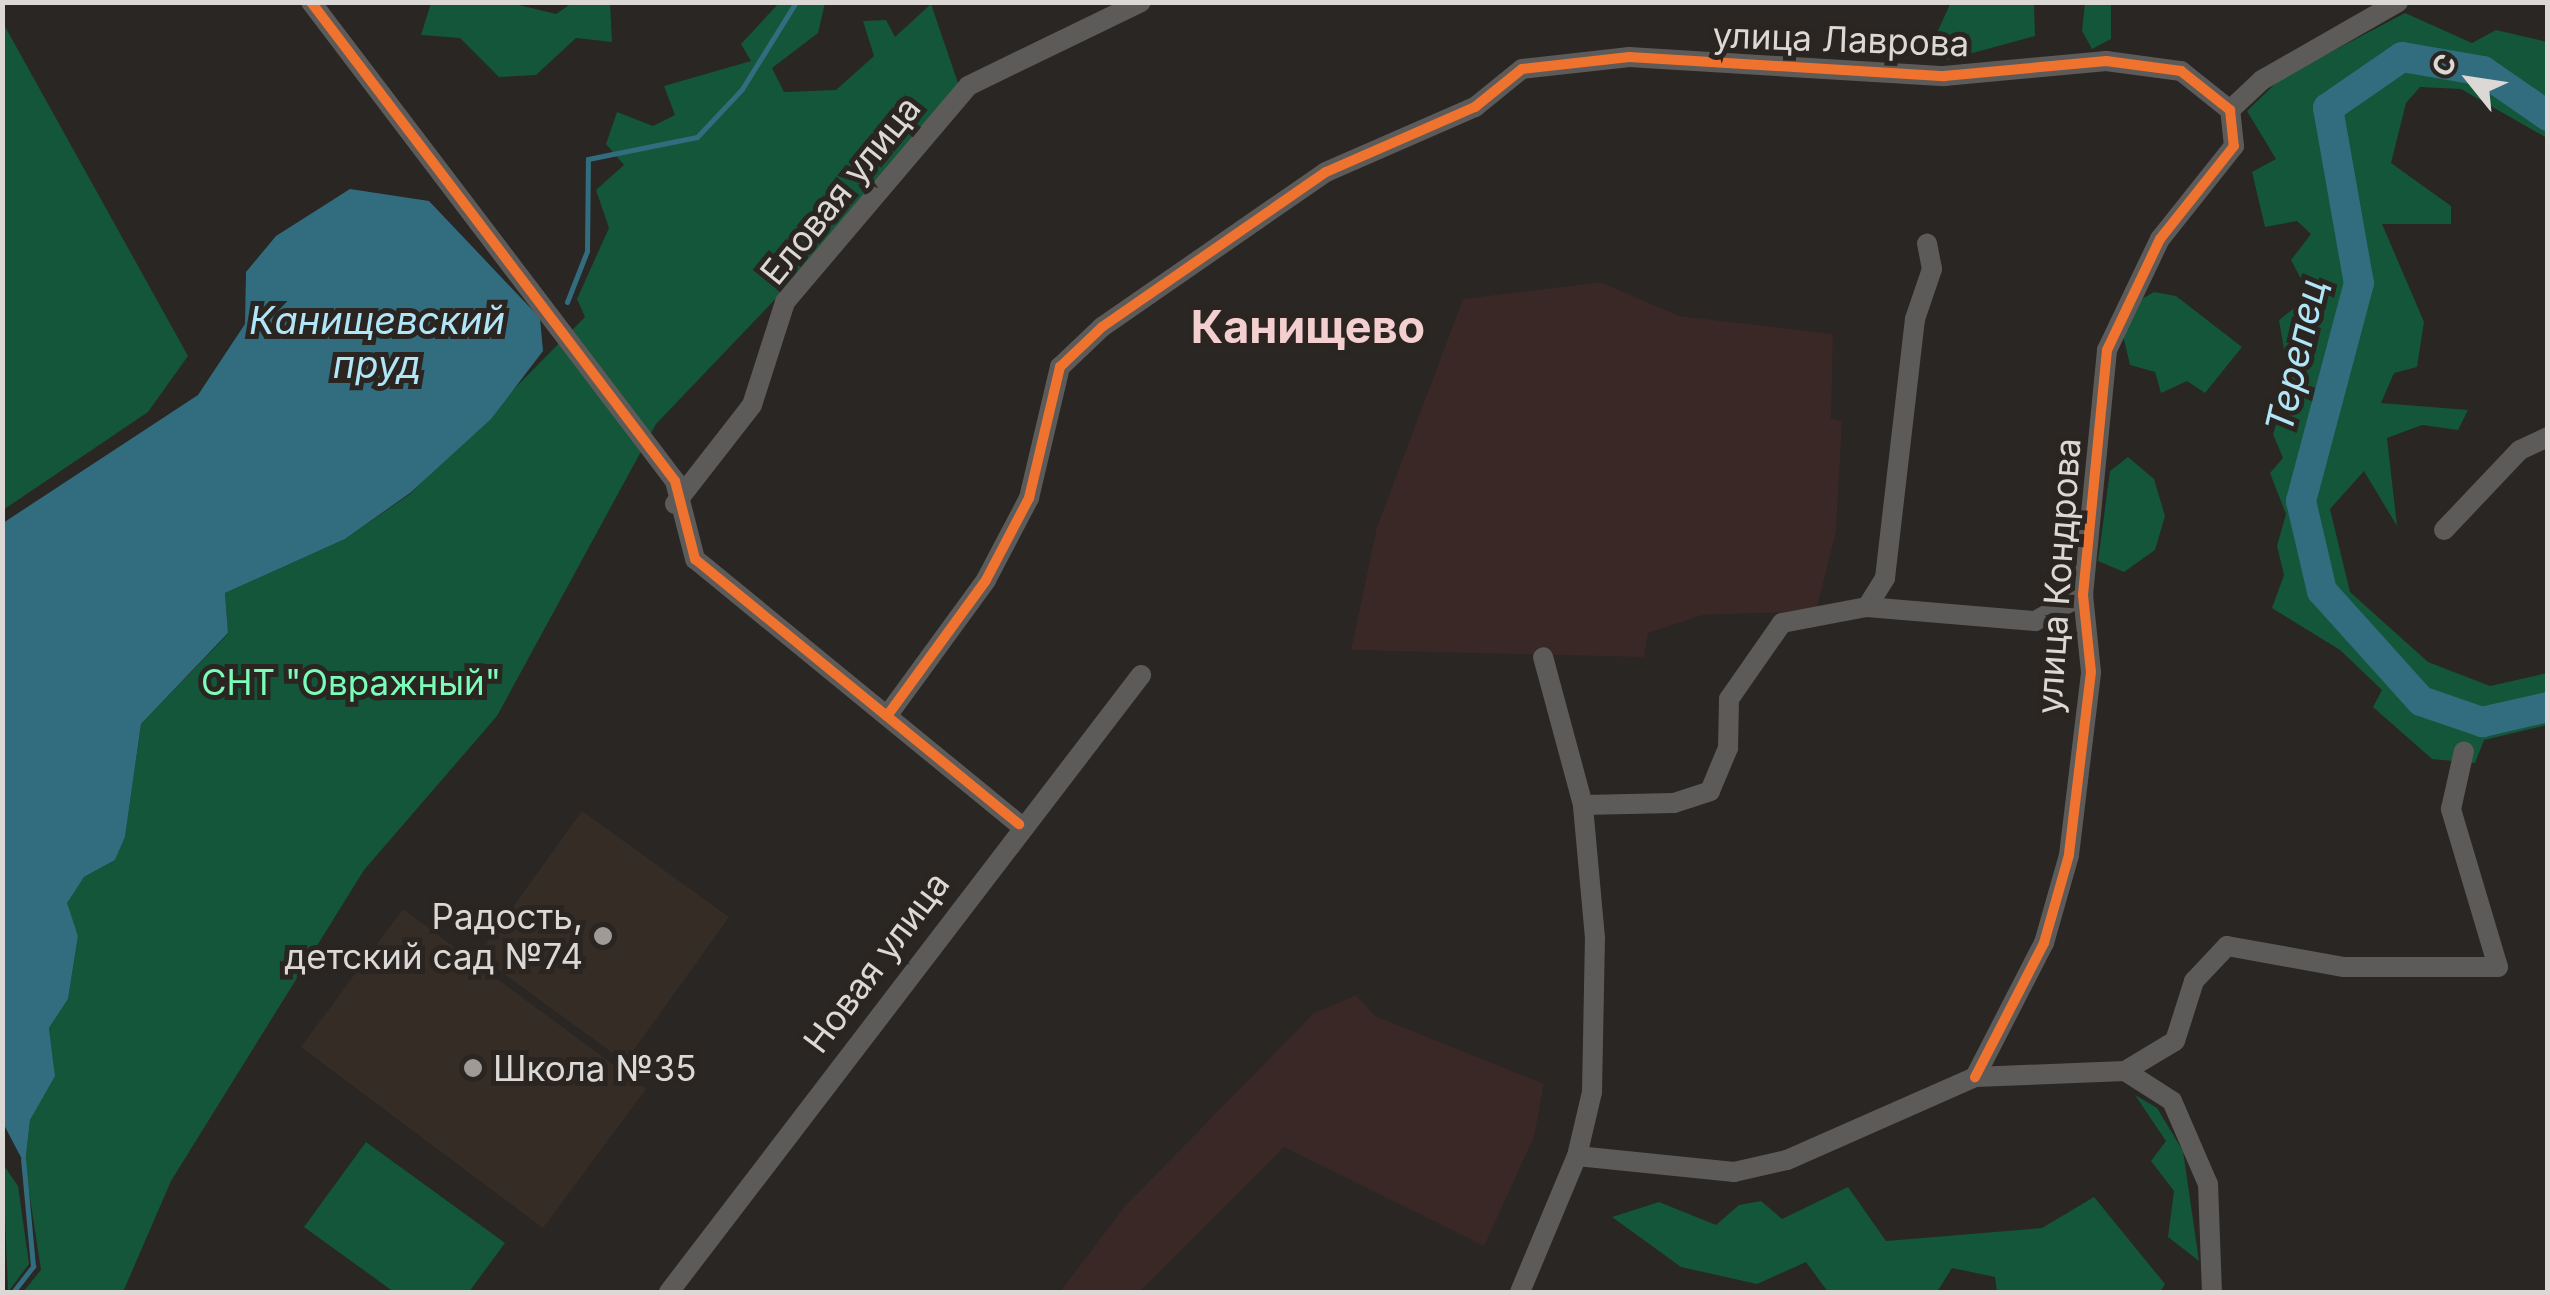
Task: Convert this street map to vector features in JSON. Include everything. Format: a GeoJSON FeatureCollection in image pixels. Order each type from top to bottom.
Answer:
{"type":"FeatureCollection","features":[{"type":"Feature","properties":{"kind":"street"},"geometry":{"type":"LineString","coordinates":[[311,2],[675,482],[675,504],[695,559],[1020,824]]}},
{"type":"Feature","properties":{"kind":"street","name":"Еловая улица"},"geometry":{"type":"LineString","coordinates":[[675,504],[752,404],[785,302],[968,86],[1142,2]]}},
{"type":"Feature","properties":{"kind":"street"},"geometry":{"type":"LineString","coordinates":[[2230,110],[2262,80],[2398,2]]}},
{"type":"Feature","properties":{"kind":"street","name":"улица Лаврова"},"geometry":{"type":"LineString","coordinates":[[887,716],[986,580],[1029,498],[1060,367],[1102,327],[1326,172],[1475,107],[1522,69],[1630,58],[1944,76],[2106,62],[2181,71],[2230,110]]}},
{"type":"Feature","properties":{"kind":"street","name":"улица Кондрова"},"geometry":{"type":"LineString","coordinates":[[1975,1077],[2044,943],[2069,855],[2091,672],[2083,594],[2107,350],[2160,240],[2234,146],[2230,110]]}},
{"type":"Feature","properties":{"kind":"street"},"geometry":{"type":"LineString","coordinates":[[1867,607],[1885,578],[1915,319],[1932,269],[1927,243]]}},
{"type":"Feature","properties":{"kind":"street"},"geometry":{"type":"LineString","coordinates":[[2444,530],[2520,450],[2548,437]]}},
{"type":"Feature","properties":{"kind":"street"},"geometry":{"type":"LineString","coordinates":[[1583,805],[1674,803],[1710,792],[1728,748],[1729,699],[1782,622],[1867,607],[2036,621],[2083,594]]}},
{"type":"Feature","properties":{"kind":"street"},"geometry":{"type":"LineString","coordinates":[[1520,1292],[1577,1156],[1592,1092],[1594,938],[1583,805],[1542,657]]}},
{"type":"Feature","properties":{"kind":"street","name":"Новая улица"},"geometry":{"type":"LineString","coordinates":[[669,1292],[1020,824],[1141,675]]}},
{"type":"Feature","properties":{"kind":"street"},"geometry":{"type":"LineString","coordinates":[[1577,1156],[1734,1172],[1787,1160],[1975,1077],[2125,1071],[2175,1041],[2194,981],[2226,946],[2344,967],[2498,967],[2502,958],[2450,809],[2464,750]]}},
{"type":"Feature","properties":{"kind":"street"},"geometry":{"type":"LineString","coordinates":[[2125,1071],[2172,1101],[2208,1184],[2212,1292]]}},
{"type":"Feature","properties":{"kind":"shaded area"},"geometry":{"type":"Polygon","coordinates":[[[1600,282],[1679,316],[1833,334],[1831,419],[1842,421],[1836,532],[1816,611],[1703,615],[1648,633],[1644,657],[1351,650],[1377,527],[1463,299],[1600,282]]]}},
{"type":"Feature","properties":{"kind":"shaded area","name":"Радость, детский сад №74"},"geometry":{"type":"Polygon","coordinates":[[[582,811],[729,917],[625,1062],[478,955],[582,811]]]}},
{"type":"Feature","properties":{"kind":"shaded area","name":"Школа №35"},"geometry":{"type":"Polygon","coordinates":[[[403,909],[646,1089],[543,1228],[301,1047],[403,909]]]}},
{"type":"Feature","properties":{"kind":"shaded area"},"geometry":{"type":"Polygon","coordinates":[[[1356,995],[1375,1016],[1544,1084],[1534,1137],[1484,1246],[1284,1147],[1139,1292],[1060,1292],[1125,1206],[1314,1013],[1356,995]]]}},
{"type":"Feature","properties":{"kind":"green space"},"geometry":{"type":"Polygon","coordinates":[[[610,2],[612,42],[576,38],[536,75],[499,77],[460,38],[421,35],[431,3],[511,3],[556,14],[572,3],[610,2]]]}},
{"type":"Feature","properties":{"kind":"green space"},"geometry":{"type":"Polygon","coordinates":[[[1951,2],[2034,3],[2035,36],[1947,60],[1936,35],[1951,2]]]}},
{"type":"Feature","properties":{"kind":"green space","name":"СНТ \"Овражный\""},"geometry":{"type":"Polygon","coordinates":[[[779,3],[825,3],[818,33],[772,68],[784,92],[836,90],[874,56],[863,21],[886,20],[895,37],[931,4],[959,86],[849,222],[656,424],[497,716],[364,870],[171,1181],[123,1292],[23,1292],[41,1270],[25,1165],[30,1120],[54,1068],[49,1028],[68,999],[78,936],[66,903],[84,877],[115,860],[125,837],[141,724],[228,634],[225,593],[345,539],[410,494],[585,317],[577,299],[609,228],[596,190],[624,165],[606,144],[617,112],[653,126],[675,115],[664,86],[751,61],[741,44],[779,3]]]}},
{"type":"Feature","properties":{"kind":"green space"},"geometry":{"type":"Polygon","coordinates":[[[2085,3],[2111,3],[2111,39],[2092,49],[2082,31],[2085,3]]]}},
{"type":"Feature","properties":{"kind":"green space"},"geometry":{"type":"Polygon","coordinates":[[[2405,13],[2472,43],[2496,30],[2547,42],[2547,138],[2461,89],[2420,87],[2406,103],[2391,163],[2451,206],[2451,224],[2382,224],[2424,322],[2417,367],[2394,373],[2381,403],[2468,410],[2458,430],[2422,425],[2387,438],[2397,526],[2364,471],[2330,509],[2350,592],[2428,662],[2490,686],[2547,673],[2547,725],[2484,740],[2475,763],[2432,759],[2373,707],[2382,690],[2340,650],[2272,608],[2284,575],[2277,546],[2286,514],[2270,473],[2283,458],[2273,434],[2290,385],[2279,320],[2310,296],[2291,260],[2311,234],[2297,221],[2265,227],[2252,172],[2276,159],[2247,111],[2280,79],[2405,13]]]}},
{"type":"Feature","properties":{"kind":"green space"},"geometry":{"type":"Polygon","coordinates":[[[3,23],[188,356],[148,412],[3,510],[3,23]]]}},
{"type":"Feature","properties":{"kind":"green space"},"geometry":{"type":"Polygon","coordinates":[[[2154,292],[2176,296],[2242,347],[2205,393],[2187,381],[2161,393],[2155,372],[2130,365],[2122,331],[2133,304],[2154,292]]]}},
{"type":"Feature","properties":{"kind":"green space"},"geometry":{"type":"Polygon","coordinates":[[[2128,457],[2154,479],[2165,516],[2155,550],[2124,572],[2098,561],[2110,471],[2128,457]]]}},
{"type":"Feature","properties":{"kind":"green space"},"geometry":{"type":"Polygon","coordinates":[[[2135,1095],[2157,1108],[2183,1151],[2199,1261],[2168,1237],[2174,1191],[2151,1161],[2166,1141],[2135,1095]]]}},
{"type":"Feature","properties":{"kind":"green space"},"geometry":{"type":"Polygon","coordinates":[[[366,1142],[505,1243],[469,1292],[394,1292],[304,1227],[366,1142]]]}},
{"type":"Feature","properties":{"kind":"green space"},"geometry":{"type":"Polygon","coordinates":[[[3,1164],[18,1186],[29,1264],[8,1292],[3,1164]]]}},
{"type":"Feature","properties":{"kind":"green space"},"geometry":{"type":"Polygon","coordinates":[[[1848,1187],[1886,1241],[2042,1228],[2094,1197],[2165,1284],[2160,1292],[1997,1292],[1995,1277],[1952,1268],[1937,1292],[1828,1292],[1806,1262],[1757,1284],[1681,1267],[1612,1217],[1659,1202],[1716,1225],[1739,1205],[1761,1201],[1782,1219],[1848,1187]]]}},
{"type":"Feature","properties":{"kind":"water","name":"Канищевский пруд"},"geometry":{"type":"Polygon","coordinates":[[[350,189],[429,201],[540,318],[543,351],[491,419],[410,493],[345,539],[225,593],[228,633],[141,724],[125,837],[115,860],[84,877],[67,903],[78,936],[68,999],[49,1028],[55,1076],[30,1120],[25,1165],[3,1123],[3,523],[198,395],[245,324],[246,272],[276,236],[350,189]]]}},
{"type":"Feature","properties":{"kind":"waterway"},"geometry":{"type":"LineString","coordinates":[[567,302],[587,251],[588,159],[697,137],[742,89],[796,2]]}},
{"type":"Feature","properties":{"kind":"waterway","name":"Терепец"},"geometry":{"type":"LineString","coordinates":[[2548,116],[2483,71],[2402,57],[2328,108],[2359,283],[2301,501],[2322,591],[2421,701],[2482,722],[2548,707]]}},
{"type":"Feature","properties":{"kind":"waterway"},"geometry":{"type":"LineString","coordinates":[[13,1292],[33,1266],[23,1159]]}},
{"type":"Feature","properties":{"kind":"cycle path"},"geometry":{"type":"LineString","coordinates":[[311,2],[675,481],[695,559],[1019,824]]}},
{"type":"Feature","properties":{"kind":"cycle path"},"geometry":{"type":"LineString","coordinates":[[887,716],[986,580],[1029,498],[1060,367],[1102,327],[1326,172],[1475,107],[1522,69],[1629,57],[1944,76],[2106,61],[2181,71],[2230,110],[2234,146],[2160,239],[2107,350],[2083,595],[2091,672],[2069,855],[2044,943],[1975,1077]]}},
{"type":"Feature","properties":{"kind":"place","name":"Радость, детский сад №74"},"geometry":{"type":"Point","coordinates":[603,936]}},
{"type":"Feature","properties":{"kind":"place","name":"Школа №35"},"geometry":{"type":"Point","coordinates":[473,1068]}},
{"type":"Feature","properties":{"kind":"district","name":"Канищево"},"geometry":{"type":"Point","coordinates":[1308,327]}}]}
